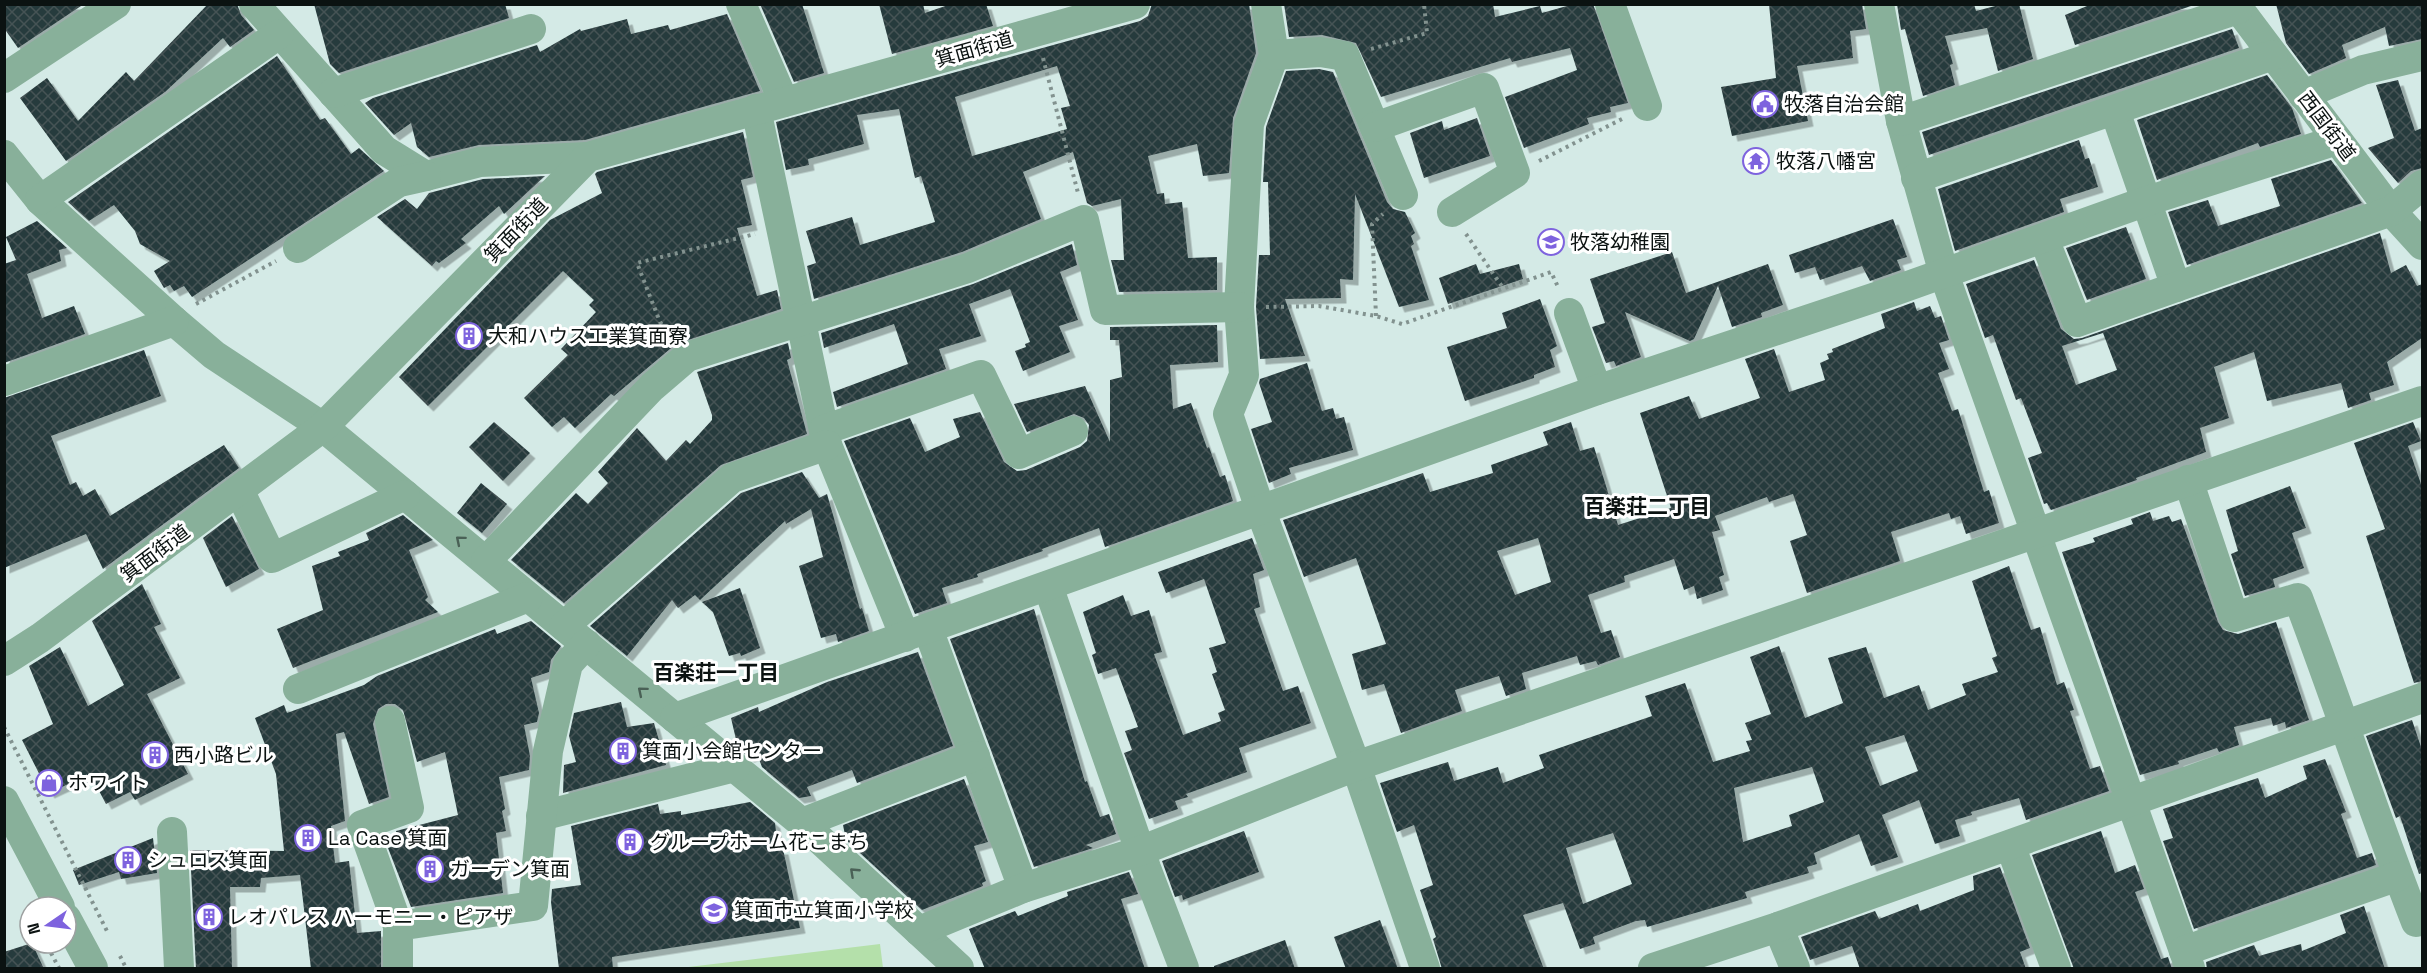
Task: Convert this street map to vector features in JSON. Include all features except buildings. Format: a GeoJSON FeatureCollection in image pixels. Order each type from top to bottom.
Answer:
{"type":"FeatureCollection","features":[{"type":"Feature","properties":{"kind":"street"},"geometry":{"type":"LineString","coordinates":[[4,78],[116,4]]}},
{"type":"Feature","properties":{"kind":"street"},"geometry":{"type":"LineString","coordinates":[[254,4],[384,150],[426,176]]}},
{"type":"Feature","properties":{"kind":"street"},"geometry":{"type":"LineString","coordinates":[[741,4],[770,106],[779,228],[826,438],[975,756],[1023,888]]}},
{"type":"Feature","properties":{"kind":"street","name":"箕面街道"},"geometry":{"type":"LineString","coordinates":[[4,661],[40,638],[323,427],[588,157],[1135,4]]}},
{"type":"Feature","properties":{"kind":"street"},"geometry":{"type":"LineString","coordinates":[[1266,4],[1274,55],[1249,124],[1239,307],[1244,375],[1228,414],[1260,509],[1356,766],[1425,969]]}},
{"type":"Feature","properties":{"kind":"street"},"geometry":{"type":"LineString","coordinates":[[1610,4],[1647,106]]}},
{"type":"Feature","properties":{"kind":"street"},"geometry":{"type":"LineString","coordinates":[[1879,4],[1901,121],[1944,274],[2187,960],[2398,876]]}},
{"type":"Feature","properties":{"kind":"street"},"geometry":{"type":"LineString","coordinates":[[1901,121],[2236,7]]}},
{"type":"Feature","properties":{"kind":"street","name":"西国街道"},"geometry":{"type":"LineString","coordinates":[[2236,7],[2391,211],[2422,245]]}},
{"type":"Feature","properties":{"kind":"street"},"geometry":{"type":"LineString","coordinates":[[333,93],[531,29]]}},
{"type":"Feature","properties":{"kind":"street"},"geometry":{"type":"LineString","coordinates":[[40,200],[279,34]]}},
{"type":"Feature","properties":{"kind":"street"},"geometry":{"type":"LineString","coordinates":[[1274,55],[1320,52],[1345,56],[1403,195]]}},
{"type":"Feature","properties":{"kind":"street"},"geometry":{"type":"LineString","coordinates":[[1916,178],[2273,55]]}},
{"type":"Feature","properties":{"kind":"street"},"geometry":{"type":"LineString","coordinates":[[2303,95],[2362,70],[2422,56]]}},
{"type":"Feature","properties":{"kind":"street"},"geometry":{"type":"LineString","coordinates":[[1375,127],[1484,88],[1515,173],[1452,212]]}},
{"type":"Feature","properties":{"kind":"street"},"geometry":{"type":"LineString","coordinates":[[2115,111],[2144,202],[2176,287]]}},
{"type":"Feature","properties":{"kind":"street"},"geometry":{"type":"LineString","coordinates":[[675,718],[1597,390],[1944,274],[2144,202],[2337,140]]}},
{"type":"Feature","properties":{"kind":"street"},"geometry":{"type":"LineString","coordinates":[[4,154],[40,200],[214,355],[323,427],[486,561],[802,823],[959,969]]}},
{"type":"Feature","properties":{"kind":"street"},"geometry":{"type":"LineString","coordinates":[[298,248],[399,182],[480,162],[588,157]]}},
{"type":"Feature","properties":{"kind":"street"},"geometry":{"type":"LineString","coordinates":[[2044,239],[2076,322],[2391,211],[2422,185]]}},
{"type":"Feature","properties":{"kind":"street"},"geometry":{"type":"LineString","coordinates":[[486,561],[652,387],[687,357],[968,268],[1084,220],[1105,310],[1239,307]]}},
{"type":"Feature","properties":{"kind":"street"},"geometry":{"type":"LineString","coordinates":[[1569,313],[1597,390]]}},
{"type":"Feature","properties":{"kind":"street"},"geometry":{"type":"LineString","coordinates":[[4,381],[170,317]]}},
{"type":"Feature","properties":{"kind":"street"},"geometry":{"type":"LineString","coordinates":[[398,926],[532,906],[548,751],[575,635],[732,478],[981,375],[1019,454],[1073,430]]}},
{"type":"Feature","properties":{"kind":"street"},"geometry":{"type":"LineString","coordinates":[[919,931],[1023,888],[1140,851],[1356,766],[2422,401]]}},
{"type":"Feature","properties":{"kind":"street"},"geometry":{"type":"LineString","coordinates":[[2188,480],[2234,617],[2298,598],[2346,725],[2398,876],[2416,922],[2422,920]]}},
{"type":"Feature","properties":{"kind":"street"},"geometry":{"type":"LineString","coordinates":[[239,490],[272,558],[405,495]]}},
{"type":"Feature","properties":{"kind":"street"},"geometry":{"type":"LineString","coordinates":[[1048,586],[1140,851],[1184,969]]}},
{"type":"Feature","properties":{"kind":"street"},"geometry":{"type":"LineString","coordinates":[[298,689],[528,597]]}},
{"type":"Feature","properties":{"kind":"street"},"geometry":{"type":"LineString","coordinates":[[1653,969],[1778,927],[2422,698]]}},
{"type":"Feature","properties":{"kind":"street"},"geometry":{"type":"LineString","coordinates":[[390,721],[409,808],[362,825],[398,926],[398,969]]}},
{"type":"Feature","properties":{"kind":"street"},"geometry":{"type":"LineString","coordinates":[[802,823],[975,756]]}},
{"type":"Feature","properties":{"kind":"street"},"geometry":{"type":"LineString","coordinates":[[541,816],[735,767]]}},
{"type":"Feature","properties":{"kind":"street"},"geometry":{"type":"LineString","coordinates":[[4,801],[54,895]]}},
{"type":"Feature","properties":{"kind":"street"},"geometry":{"type":"LineString","coordinates":[[172,832],[179,969]]}},
{"type":"Feature","properties":{"kind":"street"},"geometry":{"type":"LineString","coordinates":[[2010,845],[2056,969]]}},
{"type":"Feature","properties":{"kind":"street"},"geometry":{"type":"LineString","coordinates":[[1778,927],[1795,969]]}},
{"type":"Feature","properties":{"kind":"street"},"geometry":{"type":"LineString","coordinates":[[78,941],[93,969]]}},
{"type":"Feature","properties":{"kind":"path"},"geometry":{"type":"LineString","coordinates":[[1345,56],[1427,33],[1424,4]]}},
{"type":"Feature","properties":{"kind":"path"},"geometry":{"type":"LineString","coordinates":[[1035,32],[1057,103],[1084,220]]}},
{"type":"Feature","properties":{"kind":"path"},"geometry":{"type":"LineString","coordinates":[[1515,173],[1647,106]]}},
{"type":"Feature","properties":{"kind":"path"},"geometry":{"type":"LineString","coordinates":[[1376,316],[1372,224],[1403,195]]}},
{"type":"Feature","properties":{"kind":"path"},"geometry":{"type":"LineString","coordinates":[[1452,212],[1503,288]]}},
{"type":"Feature","properties":{"kind":"path"},"geometry":{"type":"LineString","coordinates":[[687,357],[660,322],[637,263],[779,228]]}},
{"type":"Feature","properties":{"kind":"path"},"geometry":{"type":"LineString","coordinates":[[170,317],[207,300],[298,248]]}},
{"type":"Feature","properties":{"kind":"path"},"geometry":{"type":"LineString","coordinates":[[1239,307],[1319,306],[1376,316],[1402,324],[1551,272],[1569,313]]}},
{"type":"Feature","properties":{"kind":"path"},"geometry":{"type":"LineString","coordinates":[[4,728],[110,937]]}},
{"type":"Feature","properties":{"kind":"path"},"geometry":{"type":"LineString","coordinates":[[116,948],[126,969]]}},
{"type":"Feature","properties":{"kind":"green space"},"geometry":{"type":"Polygon","coordinates":[[[880,944],[883,968],[680,968],[880,944]]]}},
{"type":"Feature","properties":{"kind":"place","name":"牧落自治会館"},"geometry":{"type":"Point","coordinates":[1765,104]}},
{"type":"Feature","properties":{"kind":"place","name":"牧落八幡宮"},"geometry":{"type":"Point","coordinates":[1756,161]}},
{"type":"Feature","properties":{"kind":"place","name":"牧落幼稚園"},"geometry":{"type":"Point","coordinates":[1551,242]}},
{"type":"Feature","properties":{"kind":"place","name":"大和ハウス工業箕面寮"},"geometry":{"type":"Point","coordinates":[469,336]}},
{"type":"Feature","properties":{"kind":"place","name":"箕面小会館センター"},"geometry":{"type":"Point","coordinates":[623,751]}},
{"type":"Feature","properties":{"kind":"place","name":"西小路ビル"},"geometry":{"type":"Point","coordinates":[155,755]}},
{"type":"Feature","properties":{"kind":"place","name":"ホワイト"},"geometry":{"type":"Point","coordinates":[49,783]}},
{"type":"Feature","properties":{"kind":"place","name":"La Case 箕面"},"geometry":{"type":"Point","coordinates":[308,838]}},
{"type":"Feature","properties":{"kind":"place","name":"グループホーム花こまち"},"geometry":{"type":"Point","coordinates":[630,842]}},
{"type":"Feature","properties":{"kind":"place","name":"シュロス箕面"},"geometry":{"type":"Point","coordinates":[128,860]}},
{"type":"Feature","properties":{"kind":"place","name":"ガーデン箕面"},"geometry":{"type":"Point","coordinates":[430,869]}},
{"type":"Feature","properties":{"kind":"place","name":"箕面市立箕面小学校"},"geometry":{"type":"Point","coordinates":[714,910]}},
{"type":"Feature","properties":{"kind":"place","name":"レオパレス ハーモニー・ピアザ"},"geometry":{"type":"Point","coordinates":[209,917]}},
{"type":"Feature","properties":{"kind":"district","name":"百楽荘二丁目"},"geometry":{"type":"Point","coordinates":[1647,506]}},
{"type":"Feature","properties":{"kind":"district","name":"百楽荘一丁目"},"geometry":{"type":"Point","coordinates":[716,672]}}]}
